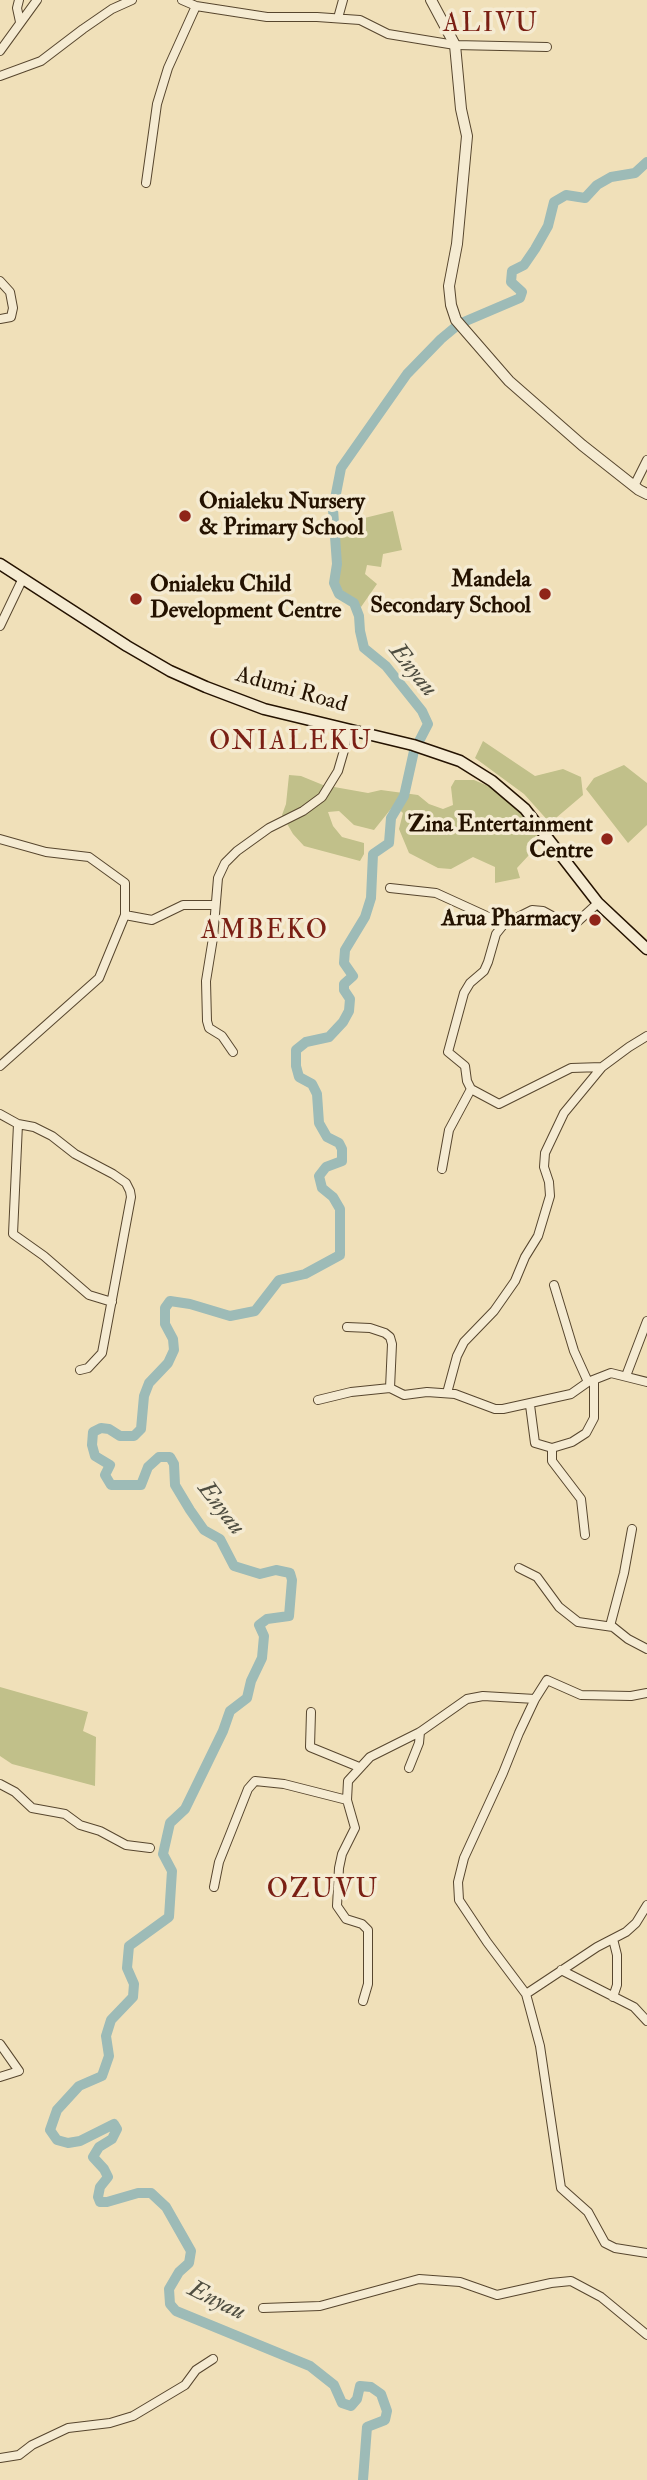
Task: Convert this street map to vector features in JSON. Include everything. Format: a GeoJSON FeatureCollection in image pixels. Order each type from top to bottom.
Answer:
{"type":"FeatureCollection","features":[{"type":"Feature","properties":{"kind":"main road","name":"Adumi Road"},"geometry":{"type":"LineString","coordinates":[[0,564],[127,646],[206,688],[264,709],[415,746],[460,761],[512,796],[525,809],[598,903],[647,949]]}},
{"type":"Feature","properties":{"kind":"street"},"geometry":{"type":"LineString","coordinates":[[19,0],[17,8],[20,22]]}},
{"type":"Feature","properties":{"kind":"street"},"geometry":{"type":"LineString","coordinates":[[0,51],[37,0]]}},
{"type":"Feature","properties":{"kind":"street"},"geometry":{"type":"LineString","coordinates":[[0,76],[41,61],[112,9],[132,0]]}},
{"type":"Feature","properties":{"kind":"street"},"geometry":{"type":"LineString","coordinates":[[182,0],[195,6],[267,18],[360,20],[388,34],[455,45],[547,47]]}},
{"type":"Feature","properties":{"kind":"street"},"geometry":{"type":"LineString","coordinates":[[338,18],[343,0]]}},
{"type":"Feature","properties":{"kind":"street"},"geometry":{"type":"LineString","coordinates":[[431,0],[455,45],[467,146],[459,201],[457,244],[449,286],[460,323],[509,381],[571,436],[647,494]]}},
{"type":"Feature","properties":{"kind":"street"},"geometry":{"type":"LineString","coordinates":[[146,183],[157,104],[168,68],[195,6]]}},
{"type":"Feature","properties":{"kind":"street"},"geometry":{"type":"LineString","coordinates":[[0,281],[10,292],[13,308],[11,317],[0,319]]}},
{"type":"Feature","properties":{"kind":"street"},"geometry":{"type":"LineString","coordinates":[[634,485],[647,460]]}},
{"type":"Feature","properties":{"kind":"street"},"geometry":{"type":"LineString","coordinates":[[0,626],[23,578]]}},
{"type":"Feature","properties":{"kind":"street"},"geometry":{"type":"LineString","coordinates":[[233,1052],[222,1036],[207,1024],[206,981],[218,878],[229,857],[269,828],[303,811],[322,797],[338,771],[345,747],[346,729]]}},
{"type":"Feature","properties":{"kind":"street"},"geometry":{"type":"LineString","coordinates":[[0,839],[46,852],[89,857],[125,883],[125,915],[99,978],[0,1066]]}},
{"type":"Feature","properties":{"kind":"street"},"geometry":{"type":"LineString","coordinates":[[390,888],[436,893],[505,924]]}},
{"type":"Feature","properties":{"kind":"street"},"geometry":{"type":"LineString","coordinates":[[598,903],[575,924],[567,924],[537,910],[505,924],[494,938],[484,971],[470,983],[464,993],[448,1052],[466,1066],[467,1082],[471,1089],[500,1104],[571,1068],[602,1067]]}},
{"type":"Feature","properties":{"kind":"street"},"geometry":{"type":"LineString","coordinates":[[125,915],[152,920],[183,905],[215,905]]}},
{"type":"Feature","properties":{"kind":"street"},"geometry":{"type":"LineString","coordinates":[[447,1393],[457,1356],[464,1342],[494,1311],[515,1281],[541,1229],[550,1196],[543,1162],[551,1138],[570,1104],[602,1067],[647,1036]]}},
{"type":"Feature","properties":{"kind":"street"},"geometry":{"type":"LineString","coordinates":[[442,1170],[449,1130],[471,1089]]}},
{"type":"Feature","properties":{"kind":"street"},"geometry":{"type":"LineString","coordinates":[[0,1114],[18,1124],[34,1127],[52,1136],[75,1154],[126,1183],[130,1191],[102,1353],[88,1368],[80,1370]]}},
{"type":"Feature","properties":{"kind":"street"},"geometry":{"type":"LineString","coordinates":[[18,1124],[13,1234],[44,1256],[89,1295],[112,1302]]}},
{"type":"Feature","properties":{"kind":"street"},"geometry":{"type":"LineString","coordinates":[[530,1405],[534,1442],[552,1448],[572,1442],[589,1430],[596,1410],[591,1381],[574,1350],[554,1285]]}},
{"type":"Feature","properties":{"kind":"street"},"geometry":{"type":"LineString","coordinates":[[626,1376],[647,1321]]}},
{"type":"Feature","properties":{"kind":"street"},"geometry":{"type":"LineString","coordinates":[[347,1327],[370,1328],[390,1337],[390,1388]]}},
{"type":"Feature","properties":{"kind":"street"},"geometry":{"type":"LineString","coordinates":[[318,1400],[351,1392],[390,1388],[404,1395],[447,1393],[495,1409],[530,1405],[571,1394],[591,1381],[611,1373],[647,1382]]}},
{"type":"Feature","properties":{"kind":"street"},"geometry":{"type":"LineString","coordinates":[[552,1448],[552,1461],[581,1499],[585,1535]]}},
{"type":"Feature","properties":{"kind":"street"},"geometry":{"type":"LineString","coordinates":[[610,1626],[632,1529]]}},
{"type":"Feature","properties":{"kind":"street"},"geometry":{"type":"LineString","coordinates":[[519,1568],[537,1577],[559,1607],[578,1622],[610,1626],[647,1649]]}},
{"type":"Feature","properties":{"kind":"street"},"geometry":{"type":"LineString","coordinates":[[647,1693],[631,1696],[581,1695],[547,1680],[535,1699],[464,1858],[458,1882],[459,1900],[526,1994],[540,2046],[561,2188],[588,2212],[605,2243],[615,2248],[647,2253]]}},
{"type":"Feature","properties":{"kind":"street"},"geometry":{"type":"LineString","coordinates":[[362,2001],[369,1974],[369,1930],[362,1924],[345,1919],[337,1906],[340,1861],[355,1828],[347,1800],[348,1781],[370,1757],[420,1732],[460,1703],[478,1696],[535,1699]]}},
{"type":"Feature","properties":{"kind":"street"},"geometry":{"type":"LineString","coordinates":[[311,1712],[310,1747],[359,1767]]}},
{"type":"Feature","properties":{"kind":"street"},"geometry":{"type":"LineString","coordinates":[[409,1768],[419,1743],[420,1732]]}},
{"type":"Feature","properties":{"kind":"street"},"geometry":{"type":"LineString","coordinates":[[214,1887],[219,1862],[248,1789],[255,1781],[284,1784],[347,1800]]}},
{"type":"Feature","properties":{"kind":"street"},"geometry":{"type":"LineString","coordinates":[[0,1784],[32,1808],[65,1814],[80,1825],[100,1831],[127,1845],[150,1848]]}},
{"type":"Feature","properties":{"kind":"street"},"geometry":{"type":"LineString","coordinates":[[526,1994],[631,1928],[647,1905]]}},
{"type":"Feature","properties":{"kind":"street"},"geometry":{"type":"LineString","coordinates":[[613,1939],[617,1955],[617,1985],[613,1997]]}},
{"type":"Feature","properties":{"kind":"street"},"geometry":{"type":"LineString","coordinates":[[561,1970],[634,2007],[647,2021]]}},
{"type":"Feature","properties":{"kind":"street"},"geometry":{"type":"LineString","coordinates":[[0,2044],[19,2070],[0,2077]]}},
{"type":"Feature","properties":{"kind":"street"},"geometry":{"type":"LineString","coordinates":[[263,2308],[320,2306],[419,2279],[460,2282],[497,2295],[571,2281],[601,2297],[647,2335]]}},
{"type":"Feature","properties":{"kind":"street"},"geometry":{"type":"LineString","coordinates":[[0,2458],[19,2455],[32,2445],[68,2428],[110,2423],[132,2416],[185,2385],[197,2370],[213,2359]]}},
{"type":"Feature","properties":{"kind":"shaded area"},"geometry":{"type":"Polygon","coordinates":[[[393,511],[402,550],[383,554],[381,567],[367,565],[365,574],[377,584],[361,607],[343,592],[338,581],[341,564],[336,525],[393,511]]]}},
{"type":"Feature","properties":{"kind":"shaded area"},"geometry":{"type":"Polygon","coordinates":[[[483,741],[535,776],[563,769],[581,777],[583,795],[550,823],[524,794],[475,758],[483,741]]]}},
{"type":"Feature","properties":{"kind":"shaded area"},"geometry":{"type":"Polygon","coordinates":[[[624,765],[647,783],[647,825],[628,843],[586,789],[594,778],[624,765]]]}},
{"type":"Feature","properties":{"kind":"shaded area"},"geometry":{"type":"Polygon","coordinates":[[[289,775],[301,776],[323,785],[368,793],[381,790],[418,795],[429,804],[443,809],[453,805],[451,787],[455,780],[474,780],[507,794],[539,832],[542,841],[517,868],[520,878],[495,883],[495,867],[473,857],[451,869],[438,868],[409,853],[399,829],[403,813],[394,805],[374,830],[354,825],[339,811],[328,812],[333,826],[342,837],[364,843],[364,854],[360,861],[304,846],[293,834],[282,815],[289,775]]]}},
{"type":"Feature","properties":{"kind":"shaded area"},"geometry":{"type":"Polygon","coordinates":[[[0,1687],[88,1712],[83,1731],[96,1737],[95,1786],[12,1764],[0,1756],[0,1687]]]}},
{"type":"Feature","properties":{"kind":"waterway","name":"Enyau"},"geometry":{"type":"LineString","coordinates":[[363,2480],[367,2427],[385,2420],[387,2411],[381,2394],[371,2387],[360,2386],[357,2399],[351,2406],[342,2403],[334,2385],[310,2366],[176,2311],[170,2304],[169,2289],[179,2272],[189,2263],[191,2251],[166,2207],[151,2193],[138,2193],[107,2202],[100,2202],[98,2197],[100,2187],[108,2177],[93,2157],[99,2147],[112,2139],[117,2129],[114,2124],[80,2141],[68,2143],[57,2140],[50,2130],[57,2110],[79,2086],[102,2076],[109,2056],[106,2036],[111,2020],[133,1997],[134,1984],[127,1968],[129,1946],[169,1917],[172,1871],[163,1854],[170,1823],[185,1809],[230,1711],[247,1698],[251,1681],[262,1658],[264,1636],[259,1625],[267,1619],[289,1616],[292,1580],[290,1573],[276,1570],[260,1574],[234,1566],[220,1539],[204,1530],[175,1485],[174,1464],[170,1457],[159,1457],[148,1467],[141,1485],[111,1485],[105,1475],[110,1465],[95,1456],[93,1432],[101,1428],[109,1429],[120,1436],[134,1436],[141,1429],[144,1396],[149,1383],[168,1363],[174,1350],[173,1339],[165,1324],[165,1308],[170,1301],[230,1316],[255,1311],[279,1280],[305,1274],[340,1255],[340,1209],[333,1197],[322,1188],[319,1176],[326,1167],[342,1161],[342,1149],[339,1143],[327,1137],[319,1123],[317,1094],[312,1084],[299,1077],[296,1050],[306,1042],[329,1037],[349,1011],[350,999],[344,990],[344,984],[353,976],[344,963],[345,950],[365,917],[371,898],[373,854],[389,843],[391,818],[404,796],[414,751],[428,724],[422,711],[386,666],[364,648],[354,603],[339,594],[334,583],[337,564],[333,509],[341,468],[407,374],[441,339],[459,324],[520,298],[522,292],[511,282],[512,271],[524,265],[535,249],[548,226],[554,202],[566,195],[585,198],[597,185],[611,177],[635,173],[647,162]]}},
{"type":"Feature","properties":{"kind":"place","name":"Onialeku Nursery & Primary School"},"geometry":{"type":"Point","coordinates":[185,516]}},
{"type":"Feature","properties":{"kind":"place","name":"Mandela Secondary School"},"geometry":{"type":"Point","coordinates":[545,594]}},
{"type":"Feature","properties":{"kind":"place","name":"Onialeku Child Development Centre"},"geometry":{"type":"Point","coordinates":[136,599]}},
{"type":"Feature","properties":{"kind":"place","name":"Zina Entertainment Centre"},"geometry":{"type":"Point","coordinates":[607,839]}},
{"type":"Feature","properties":{"kind":"place","name":"Arua Pharmacy"},"geometry":{"type":"Point","coordinates":[595,920]}},
{"type":"Feature","properties":{"kind":"district","name":"ALIVU"},"geometry":{"type":"Point","coordinates":[491,25]}},
{"type":"Feature","properties":{"kind":"district","name":"ONIALEKU"},"geometry":{"type":"Point","coordinates":[291,743]}},
{"type":"Feature","properties":{"kind":"district","name":"AMBEKO"},"geometry":{"type":"Point","coordinates":[265,932]}},
{"type":"Feature","properties":{"kind":"district","name":"OZUVU"},"geometry":{"type":"Point","coordinates":[323,1891]}}]}
